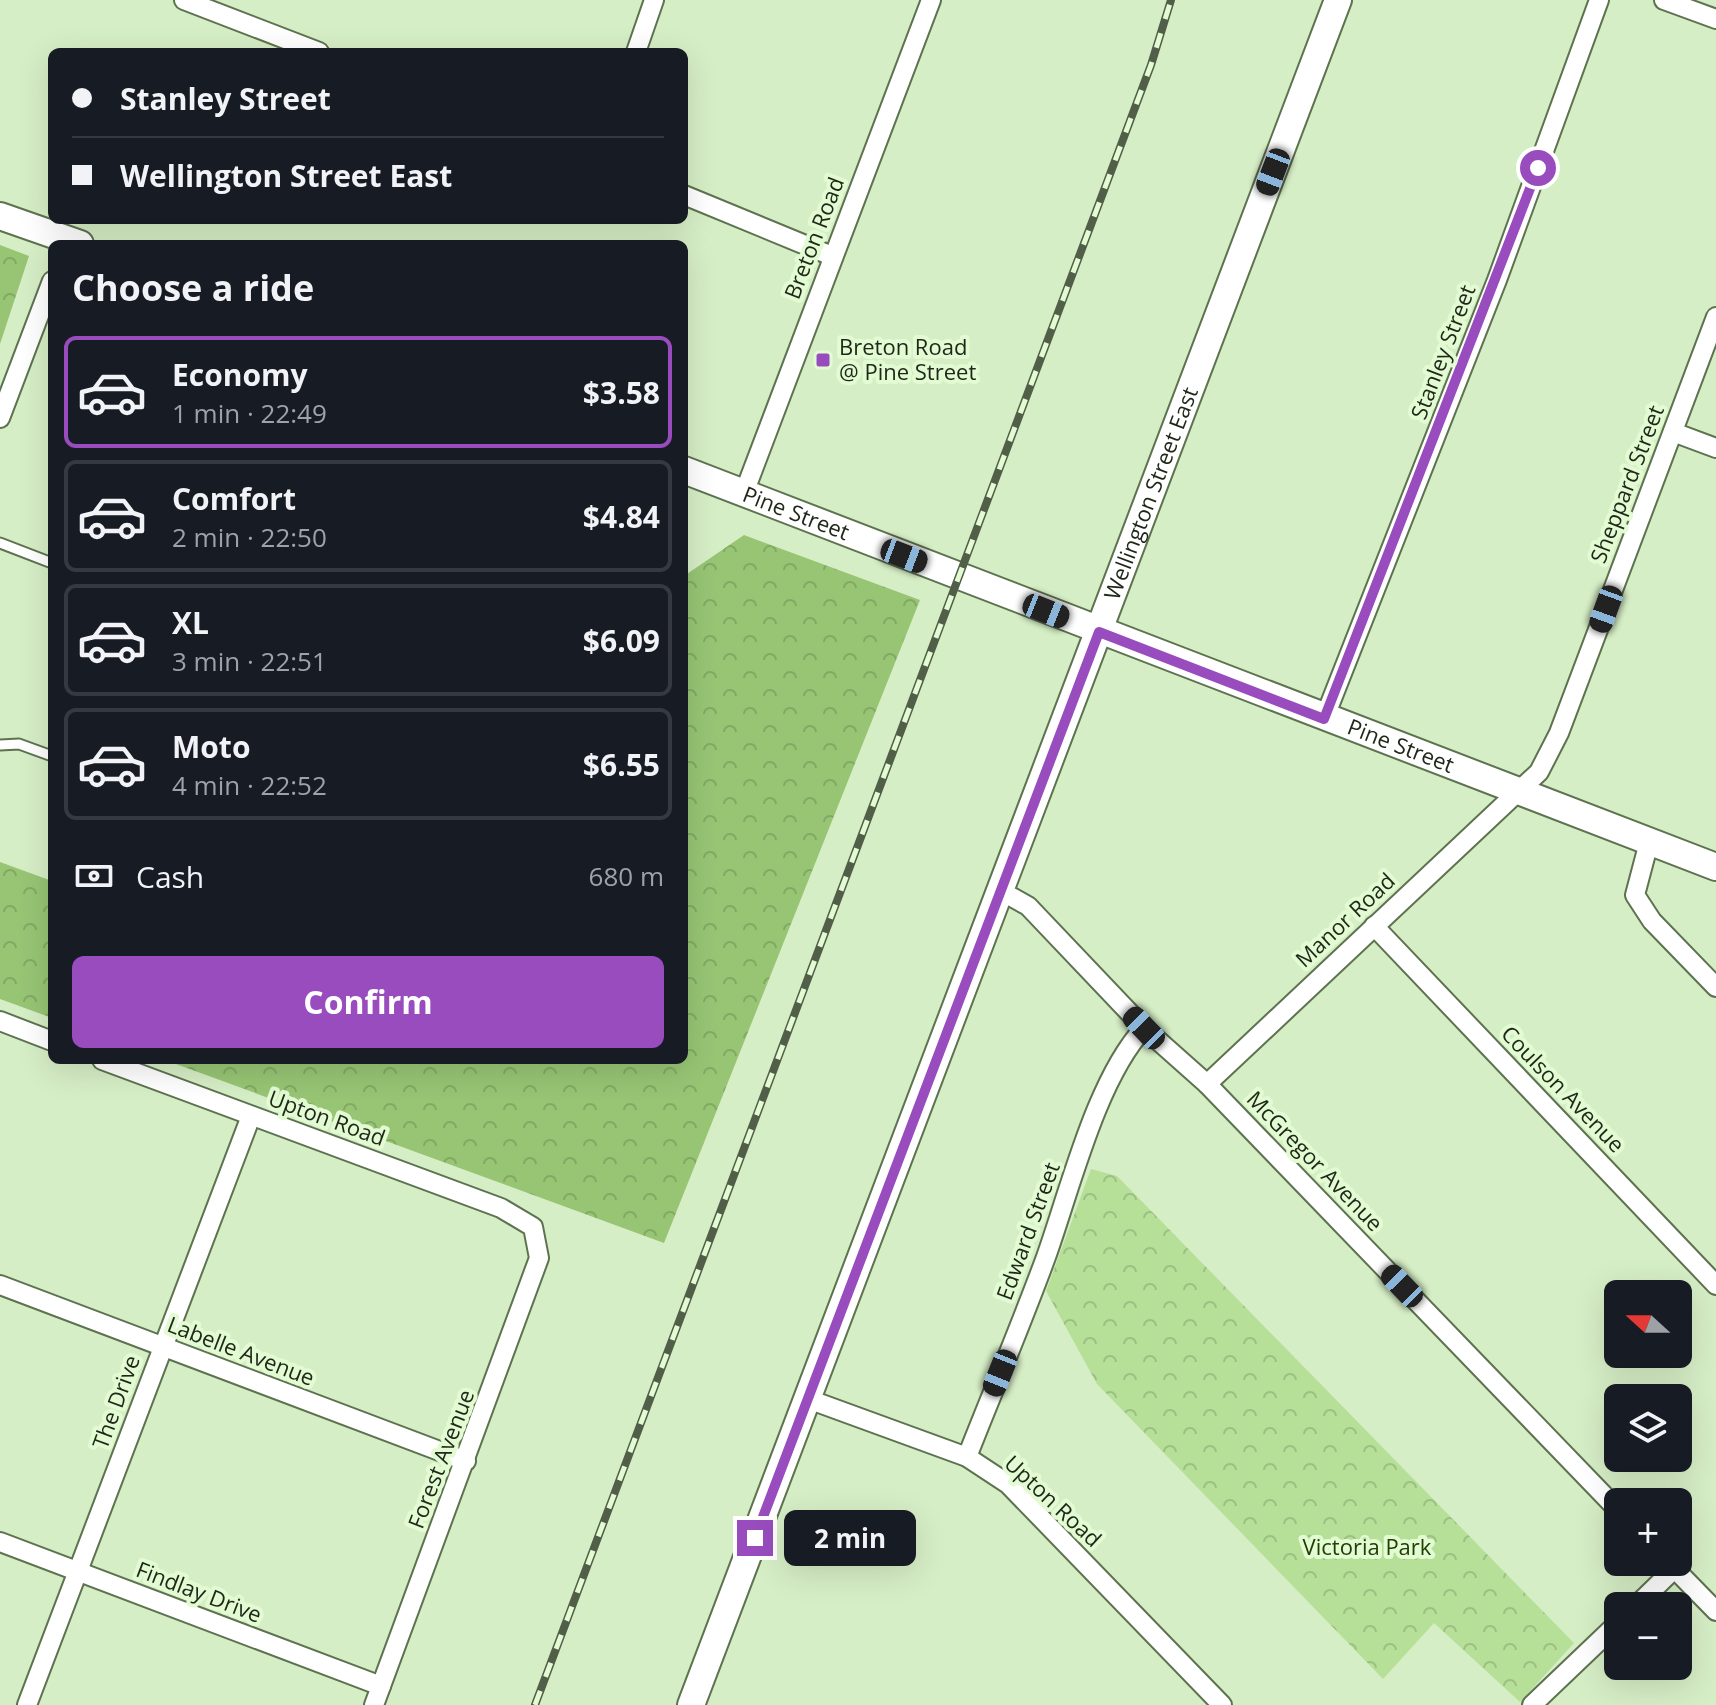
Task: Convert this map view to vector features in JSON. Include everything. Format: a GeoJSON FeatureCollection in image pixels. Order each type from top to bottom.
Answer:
{"type":"FeatureCollection","features":[{"type":"Feature","properties":{"kind":"main road","name":"Wellington Street East"},"geometry":{"type":"LineString","coordinates":[[691,1705],[1338,0]]}},
{"type":"Feature","properties":{"kind":"main road"},"geometry":{"type":"LineString","coordinates":[[0,216],[63,240]]}},
{"type":"Feature","properties":{"kind":"main road","name":"Pine Street"},"geometry":{"type":"LineString","coordinates":[[688,472],[1518,794],[1716,867]]}},
{"type":"Feature","properties":{"kind":"street"},"geometry":{"type":"LineString","coordinates":[[184,0],[309,48]]}},
{"type":"Feature","properties":{"kind":"street"},"geometry":{"type":"LineString","coordinates":[[637,48],[654,0]]}},
{"type":"Feature","properties":{"kind":"street","name":"Breton Road"},"geometry":{"type":"LineString","coordinates":[[744,493],[931,0]]}},
{"type":"Feature","properties":{"kind":"street","name":"Stanley Street"},"geometry":{"type":"LineString","coordinates":[[1324,719],[1497,280],[1599,0]]}},
{"type":"Feature","properties":{"kind":"street"},"geometry":{"type":"LineString","coordinates":[[1664,0],[1716,19]]}},
{"type":"Feature","properties":{"kind":"street"},"geometry":{"type":"LineString","coordinates":[[688,197],[832,256]]}},
{"type":"Feature","properties":{"kind":"street"},"geometry":{"type":"LineString","coordinates":[[0,418],[48,292]]}},
{"type":"Feature","properties":{"kind":"street","name":"Sheppard Street"},"geometry":{"type":"LineString","coordinates":[[1518,794],[1539,772],[1559,733],[1716,317]]}},
{"type":"Feature","properties":{"kind":"street"},"geometry":{"type":"LineString","coordinates":[[1673,432],[1716,448]]}},
{"type":"Feature","properties":{"kind":"street","name":"Manor Road"},"geometry":{"type":"LineString","coordinates":[[1207,1084],[1518,794]]}},
{"type":"Feature","properties":{"kind":"street"},"geometry":{"type":"LineString","coordinates":[[1649,842],[1635,895],[1652,921],[1716,987]]}},
{"type":"Feature","properties":{"kind":"street","name":"McGregor Avenue"},"geometry":{"type":"LineString","coordinates":[[1001,891],[1028,906],[1144,1028],[1207,1084],[1604,1495]]}},
{"type":"Feature","properties":{"kind":"street","name":"Coulson Avenue"},"geometry":{"type":"LineString","coordinates":[[1374,926],[1716,1285]]}},
{"type":"Feature","properties":{"kind":"street"},"geometry":{"type":"LineString","coordinates":[[0,1021],[48,1039]]}},
{"type":"Feature","properties":{"kind":"street","name":"Edward Street"},"geometry":{"type":"LineString","coordinates":[[967,1457],[1045,1261],[1094,1121],[1127,1047],[1144,1028]]}},
{"type":"Feature","properties":{"kind":"street","name":"Upton Road"},"geometry":{"type":"LineString","coordinates":[[113,1064],[501,1208],[533,1227]]}},
{"type":"Feature","properties":{"kind":"street","name":"The Drive"},"geometry":{"type":"LineString","coordinates":[[27,1705],[251,1116]]}},
{"type":"Feature","properties":{"kind":"street","name":"Forest Avenue"},"geometry":{"type":"LineString","coordinates":[[374,1705],[539,1258],[533,1227]]}},
{"type":"Feature","properties":{"kind":"street","name":"Labelle Avenue"},"geometry":{"type":"LineString","coordinates":[[0,1285],[466,1461]]}},
{"type":"Feature","properties":{"kind":"street","name":"Upton Road"},"geometry":{"type":"LineString","coordinates":[[808,1399],[967,1457],[1008,1484],[1222,1705]]}},
{"type":"Feature","properties":{"kind":"street","name":"Findlay Drive"},"geometry":{"type":"LineString","coordinates":[[0,1542],[381,1686]]}},
{"type":"Feature","properties":{"kind":"street"},"geometry":{"type":"LineString","coordinates":[[1648,1592],[1662,1576]]}},
{"type":"Feature","properties":{"kind":"street"},"geometry":{"type":"LineString","coordinates":[[1682,1576],[1716,1611]]}},
{"type":"Feature","properties":{"kind":"street"},"geometry":{"type":"LineString","coordinates":[[1532,1705],[1604,1636]]}},
{"type":"Feature","properties":{"kind":"lane"},"geometry":{"type":"LineString","coordinates":[[0,543],[48,561]]}},
{"type":"Feature","properties":{"kind":"lane"},"geometry":{"type":"LineString","coordinates":[[0,745],[19,744],[48,755]]}},
{"type":"Feature","properties":{"kind":"green space"},"geometry":{"type":"Polygon","coordinates":[[[0,245],[29,256],[0,344],[0,245]]]}},
{"type":"Feature","properties":{"kind":"green space"},"geometry":{"type":"Polygon","coordinates":[[[744,535],[920,600],[664,1243],[176,1064],[688,1064],[688,573],[744,535]]]}},
{"type":"Feature","properties":{"kind":"green space"},"geometry":{"type":"Polygon","coordinates":[[[0,862],[48,880],[48,1017],[0,999],[0,862]]]}},
{"type":"Feature","properties":{"kind":"green space","name":"Victoria Park"},"geometry":{"type":"Polygon","coordinates":[[[1091,1169],[1117,1176],[1574,1643],[1520,1702],[1434,1623],[1383,1679],[1097,1384],[1046,1291],[1091,1169]]]}},
{"type":"Feature","properties":{"kind":"railway"},"geometry":{"type":"LineString","coordinates":[[535,1705],[1151,65],[1171,0]]}},
{"type":"Feature","properties":{"kind":"place","name":"Breton Road @ Pine Street"},"geometry":{"type":"Point","coordinates":[823,360]}},
{"type":"Feature","properties":{"kind":"route"},"geometry":{"type":"LineString","coordinates":[[755,1538],[1099,632],[1324,719],[1538,168]]}}]}
